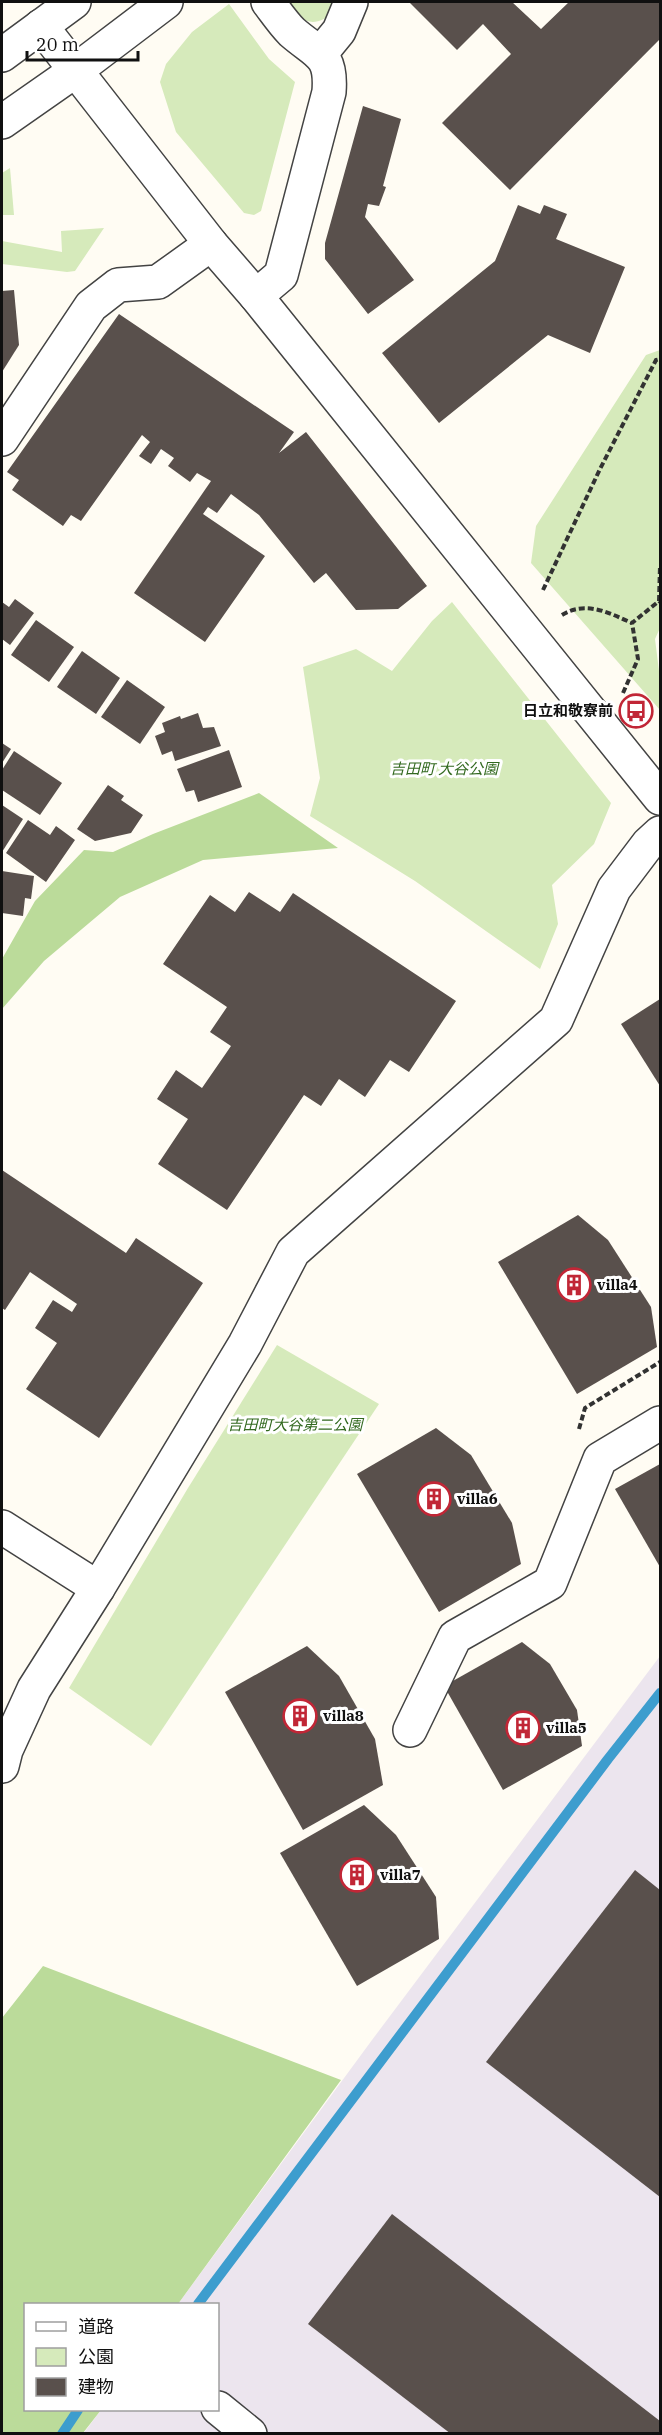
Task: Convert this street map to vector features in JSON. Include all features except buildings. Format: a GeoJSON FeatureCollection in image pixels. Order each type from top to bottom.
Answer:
{"type":"FeatureCollection","features":[{"type":"Feature","properties":{"kind":"street"},"geometry":{"type":"LineString","coordinates":[[2,55],[74,2]]}},
{"type":"Feature","properties":{"kind":"street"},"geometry":{"type":"LineString","coordinates":[[2,122],[75,71],[166,2]]}},
{"type":"Feature","properties":{"kind":"street"},"geometry":{"type":"LineString","coordinates":[[256,296],[281,275],[329,92],[331,74],[321,53],[289,30],[268,2]]}},
{"type":"Feature","properties":{"kind":"street"},"geometry":{"type":"LineString","coordinates":[[321,53],[339,31],[351,2]]}},
{"type":"Feature","properties":{"kind":"street"},"geometry":{"type":"LineString","coordinates":[[40,26],[211,244],[256,296],[660,798]]}},
{"type":"Feature","properties":{"kind":"street"},"geometry":{"type":"LineString","coordinates":[[2,439],[91,306],[118,285],[158,282],[211,244]]}},
{"type":"Feature","properties":{"kind":"street"},"geometry":{"type":"LineString","coordinates":[[2,1766],[6,1750],[34,1689],[98,1588],[245,1344],[293,1252],[556,1020],[614,889],[648,844],[660,833]]}},
{"type":"Feature","properties":{"kind":"street"},"geometry":{"type":"LineString","coordinates":[[410,1730],[455,1637],[550,1583],[600,1459],[660,1423]]}},
{"type":"Feature","properties":{"kind":"street"},"geometry":{"type":"LineString","coordinates":[[2,1527],[98,1588]]}},
{"type":"Feature","properties":{"kind":"street"},"geometry":{"type":"LineString","coordinates":[[219,2409],[250,2433]]}},
{"type":"Feature","properties":{"kind":"path"},"geometry":{"type":"LineString","coordinates":[[543,590],[600,469],[656,360],[660,359]]}},
{"type":"Feature","properties":{"kind":"path"},"geometry":{"type":"LineString","coordinates":[[632,623],[660,601],[660,566]]}},
{"type":"Feature","properties":{"kind":"path"},"geometry":{"type":"LineString","coordinates":[[562,615],[572,608],[595,608],[632,623]]}},
{"type":"Feature","properties":{"kind":"path"},"geometry":{"type":"LineString","coordinates":[[623,693],[638,659],[632,623]]}},
{"type":"Feature","properties":{"kind":"path"},"geometry":{"type":"LineString","coordinates":[[578,1430],[585,1408],[660,1362]]}},
{"type":"Feature","properties":{"kind":"shaded area"},"geometry":{"type":"Polygon","coordinates":[[[660,1656],[660,2433],[83,2434],[100,2411],[219,2411],[219,2303],[179,2303],[372,2040],[660,1656]]]}},
{"type":"Feature","properties":{"kind":"green space"},"geometry":{"type":"Polygon","coordinates":[[[287,2],[337,2],[336,11],[328,17],[309,22],[298,15],[287,2]]]}},
{"type":"Feature","properties":{"kind":"green space"},"geometry":{"type":"Polygon","coordinates":[[[229,4],[269,59],[295,82],[261,211],[254,215],[244,213],[176,132],[160,82],[166,64],[192,32],[229,4]]]}},
{"type":"Feature","properties":{"kind":"green space"},"geometry":{"type":"Polygon","coordinates":[[[10,168],[14,215],[2,215],[2,173],[10,168]]]}},
{"type":"Feature","properties":{"kind":"green space"},"geometry":{"type":"Polygon","coordinates":[[[104,228],[75,271],[2,264],[2,241],[62,252],[61,231],[104,228]]]}},
{"type":"Feature","properties":{"kind":"green space"},"geometry":{"type":"Polygon","coordinates":[[[660,350],[660,628],[655,639],[660,679],[660,710],[531,563],[536,526],[646,355],[660,350]]]}},
{"type":"Feature","properties":{"kind":"green space","name":"吉田町 大谷公園"},"geometry":{"type":"Polygon","coordinates":[[[452,602],[611,803],[594,844],[552,885],[558,924],[540,969],[415,881],[310,816],[320,778],[303,667],[356,649],[392,671],[432,621],[452,602]]]}},
{"type":"Feature","properties":{"kind":"green space"},"geometry":{"type":"Polygon","coordinates":[[[259,793],[338,848],[203,860],[120,897],[44,961],[2,1009],[2,959],[35,901],[84,850],[113,852],[259,793]]]}},
{"type":"Feature","properties":{"kind":"green space","name":"吉田町大谷第二公園"},"geometry":{"type":"Polygon","coordinates":[[[277,1345],[379,1404],[151,1746],[69,1688],[188,1488],[277,1345]]]}},
{"type":"Feature","properties":{"kind":"green space"},"geometry":{"type":"Polygon","coordinates":[[[43,1966],[341,2080],[179,2303],[24,2303],[24,2411],[100,2411],[83,2433],[2,2433],[2,2018],[43,1966]]]}},
{"type":"Feature","properties":{"kind":"waterway"},"geometry":{"type":"LineString","coordinates":[[199,2303],[660,1693]]}},
{"type":"Feature","properties":{"kind":"waterway"},"geometry":{"type":"LineString","coordinates":[[62,2434],[77,2411]]}},
{"type":"Feature","properties":{"kind":"place","name":"日立和敬寮前"},"geometry":{"type":"Point","coordinates":[636,711]}},
{"type":"Feature","properties":{"kind":"place","name":"villa4"},"geometry":{"type":"Point","coordinates":[574,1285]}},
{"type":"Feature","properties":{"kind":"place","name":"villa6"},"geometry":{"type":"Point","coordinates":[434,1499]}},
{"type":"Feature","properties":{"kind":"place","name":"villa8"},"geometry":{"type":"Point","coordinates":[300,1716]}},
{"type":"Feature","properties":{"kind":"place","name":"villa5"},"geometry":{"type":"Point","coordinates":[523,1728]}},
{"type":"Feature","properties":{"kind":"place","name":"villa7"},"geometry":{"type":"Point","coordinates":[357,1875]}}]}
